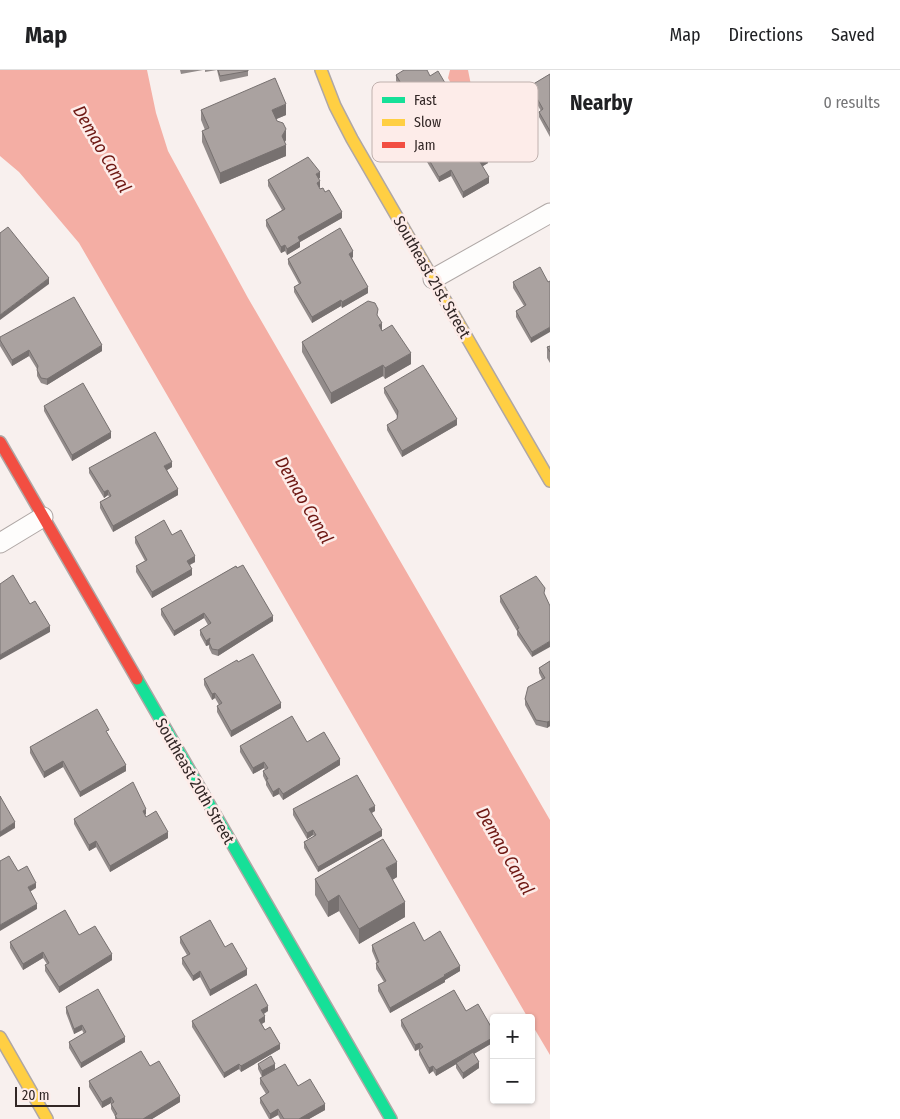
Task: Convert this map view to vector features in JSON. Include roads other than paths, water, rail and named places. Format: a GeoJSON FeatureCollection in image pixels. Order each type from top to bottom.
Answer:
{"type":"FeatureCollection","features":[{"type":"Feature","properties":{"kind":"street","name":"Southeast 21st Street"},"geometry":{"type":"LineString","coordinates":[[321,70],[335,106],[352,139],[550,481]]}},
{"type":"Feature","properties":{"kind":"street"},"geometry":{"type":"LineString","coordinates":[[433,279],[550,214]]}},
{"type":"Feature","properties":{"kind":"street","name":"Southeast 20th Street"},"geometry":{"type":"LineString","coordinates":[[0,442],[391,1119]]}},
{"type":"Feature","properties":{"kind":"street"},"geometry":{"type":"LineString","coordinates":[[0,542],[43,517]]}},
{"type":"Feature","properties":{"kind":"street"},"geometry":{"type":"LineString","coordinates":[[0,1037],[47,1119]]}},
{"type":"Feature","properties":{"kind":"water","name":"Demao Canal"},"geometry":{"type":"Polygon","coordinates":[[[0,70],[147,70],[156,113],[168,151],[248,298],[550,820],[550,1055],[535,1030],[535,1014],[526,1014],[79,243],[19,172],[0,156],[0,70]]]}},
{"type":"Feature","properties":{"kind":"water"},"geometry":{"type":"Polygon","coordinates":[[[450,70],[468,70],[470,82],[450,82],[448,78],[450,70]]]}}]}
